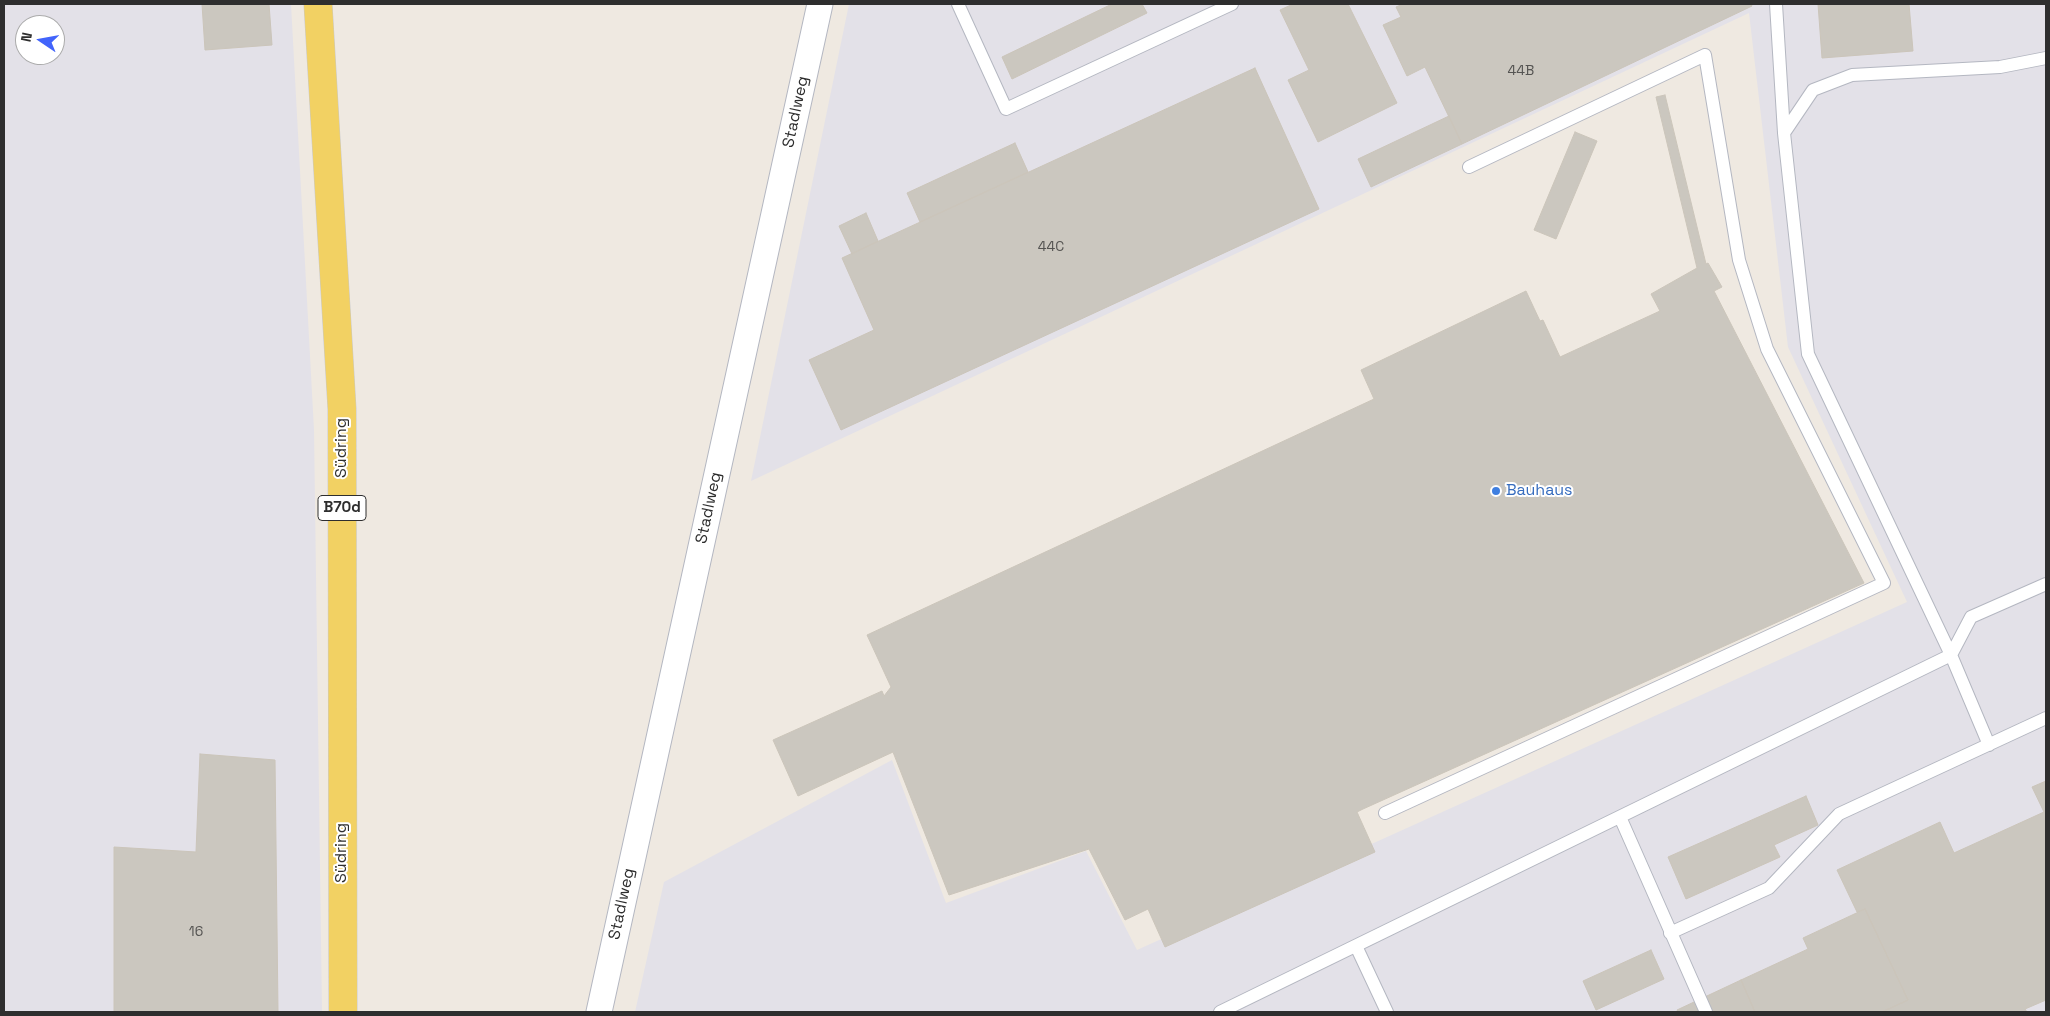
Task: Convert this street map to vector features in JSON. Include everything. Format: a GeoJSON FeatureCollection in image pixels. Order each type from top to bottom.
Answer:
{"type":"FeatureCollection","features":[{"type":"Feature","properties":{"kind":"main road","name":"Südring"},"geometry":{"type":"LineString","coordinates":[[318,4],[342,409],[343,1012]]}},
{"type":"Feature","properties":{"kind":"street","name":"Stadlweg"},"geometry":{"type":"LineString","coordinates":[[598,1012],[820,4]]}},
{"type":"Feature","properties":{"kind":"lane"},"geometry":{"type":"LineString","coordinates":[[958,4],[1006,109],[1232,4]]}},
{"type":"Feature","properties":{"kind":"lane"},"geometry":{"type":"LineString","coordinates":[[1776,4],[1784,133],[1808,354],[1951,655],[1989,744]]}},
{"type":"Feature","properties":{"kind":"lane"},"geometry":{"type":"LineString","coordinates":[[1385,813],[1884,583],[1768,349],[1739,260],[1705,55],[1469,167]]}},
{"type":"Feature","properties":{"kind":"lane"},"geometry":{"type":"LineString","coordinates":[[1784,133],[1813,90],[1852,76],[2000,67],[2046,58]]}},
{"type":"Feature","properties":{"kind":"lane"},"geometry":{"type":"LineString","coordinates":[[1220,1012],[1951,655],[1971,618],[2046,584]]}},
{"type":"Feature","properties":{"kind":"lane"},"geometry":{"type":"LineString","coordinates":[[1670,933],[1769,888],[1839,814],[2046,718]]}},
{"type":"Feature","properties":{"kind":"lane"},"geometry":{"type":"LineString","coordinates":[[1620,816],[1706,1012]]}},
{"type":"Feature","properties":{"kind":"lane"},"geometry":{"type":"LineString","coordinates":[[1356,946],[1387,1012]]}},
{"type":"Feature","properties":{"kind":"shaded area"},"geometry":{"type":"Polygon","coordinates":[[[4,4],[291,4],[314,430],[322,1012],[4,1012],[4,4]]]}},
{"type":"Feature","properties":{"kind":"shaded area"},"geometry":{"type":"Polygon","coordinates":[[[849,4],[2046,4],[2046,1012],[635,1012],[664,882],[892,760],[946,903],[1086,851],[1137,950],[1907,602],[1788,347],[1749,13],[751,481],[849,4]]]}},
{"type":"Feature","properties":{"kind":"building"},"geometry":{"type":"Polygon","coordinates":[[[202,4],[269,4],[272,45],[205,50],[202,4]]]}},
{"type":"Feature","properties":{"kind":"building"},"geometry":{"type":"Polygon","coordinates":[[[1112,4],[1142,4],[1147,13],[1012,79],[1002,57],[1112,4]]]}},
{"type":"Feature","properties":{"kind":"building"},"geometry":{"type":"Polygon","coordinates":[[[1293,4],[1348,4],[1397,103],[1318,142],[1288,80],[1309,70],[1280,10],[1293,4]]]}},
{"type":"Feature","properties":{"kind":"building"},"geometry":{"type":"Polygon","coordinates":[[[1403,4],[1751,4],[1752,6],[1462,144],[1425,67],[1407,76],[1383,25],[1401,17],[1396,7],[1403,4]]]}},
{"type":"Feature","properties":{"kind":"building"},"geometry":{"type":"Polygon","coordinates":[[[1818,4],[1909,4],[1913,51],[1822,58],[1818,4]]]}},
{"type":"Feature","properties":{"kind":"building"},"geometry":{"type":"Polygon","coordinates":[[[1255,68],[1319,209],[841,430],[809,360],[874,330],[842,258],[1255,68]]]}},
{"type":"Feature","properties":{"kind":"building","name":"Bauhaus"},"geometry":{"type":"Polygon","coordinates":[[[1665,95],[1706,264],[1708,263],[1722,287],[1714,291],[1864,583],[1357,812],[1375,852],[1165,947],[1148,909],[1125,920],[1089,849],[949,895],[893,752],[798,796],[773,740],[882,691],[884,696],[891,687],[867,635],[1374,399],[1361,370],[1526,291],[1540,321],[1543,320],[1560,357],[1660,311],[1651,294],[1697,268],[1656,97],[1665,95]]]}},
{"type":"Feature","properties":{"kind":"building"},"geometry":{"type":"Polygon","coordinates":[[[1449,116],[1462,144],[1371,187],[1358,159],[1449,116]]]}},
{"type":"Feature","properties":{"kind":"building"},"geometry":{"type":"Polygon","coordinates":[[[1575,132],[1597,141],[1556,239],[1534,230],[1575,132]]]}},
{"type":"Feature","properties":{"kind":"building"},"geometry":{"type":"Polygon","coordinates":[[[1015,143],[1028,172],[920,222],[907,193],[1015,143]]]}},
{"type":"Feature","properties":{"kind":"building"},"geometry":{"type":"Polygon","coordinates":[[[866,213],[878,241],[852,254],[839,226],[866,213]]]}},
{"type":"Feature","properties":{"kind":"building"},"geometry":{"type":"Polygon","coordinates":[[[200,754],[275,760],[278,1012],[114,1012],[114,847],[196,852],[200,754]]]}},
{"type":"Feature","properties":{"kind":"building"},"geometry":{"type":"Polygon","coordinates":[[[2046,781],[2046,1000],[2025,1009],[2027,1012],[1882,1012],[1908,1000],[1865,909],[1857,912],[1837,870],[1940,822],[1954,853],[2044,812],[2032,787],[2046,781]]]}},
{"type":"Feature","properties":{"kind":"building"},"geometry":{"type":"Polygon","coordinates":[[[1806,796],[1818,825],[1774,845],[1780,857],[1686,899],[1668,857],[1806,796]]]}},
{"type":"Feature","properties":{"kind":"building"},"geometry":{"type":"Polygon","coordinates":[[[1865,909],[1908,1000],[1882,1012],[1755,1012],[1741,980],[1808,949],[1803,938],[1865,909]]]}},
{"type":"Feature","properties":{"kind":"building"},"geometry":{"type":"Polygon","coordinates":[[[1651,950],[1664,979],[1596,1010],[1583,981],[1651,950]]]}},
{"type":"Feature","properties":{"kind":"building"},"geometry":{"type":"Polygon","coordinates":[[[1741,980],[1755,1012],[1678,1012],[1677,1010],[1741,980]]]}},
{"type":"Feature","properties":{"kind":"place","name":"Bauhaus"},"geometry":{"type":"Point","coordinates":[1496,491]}}]}
